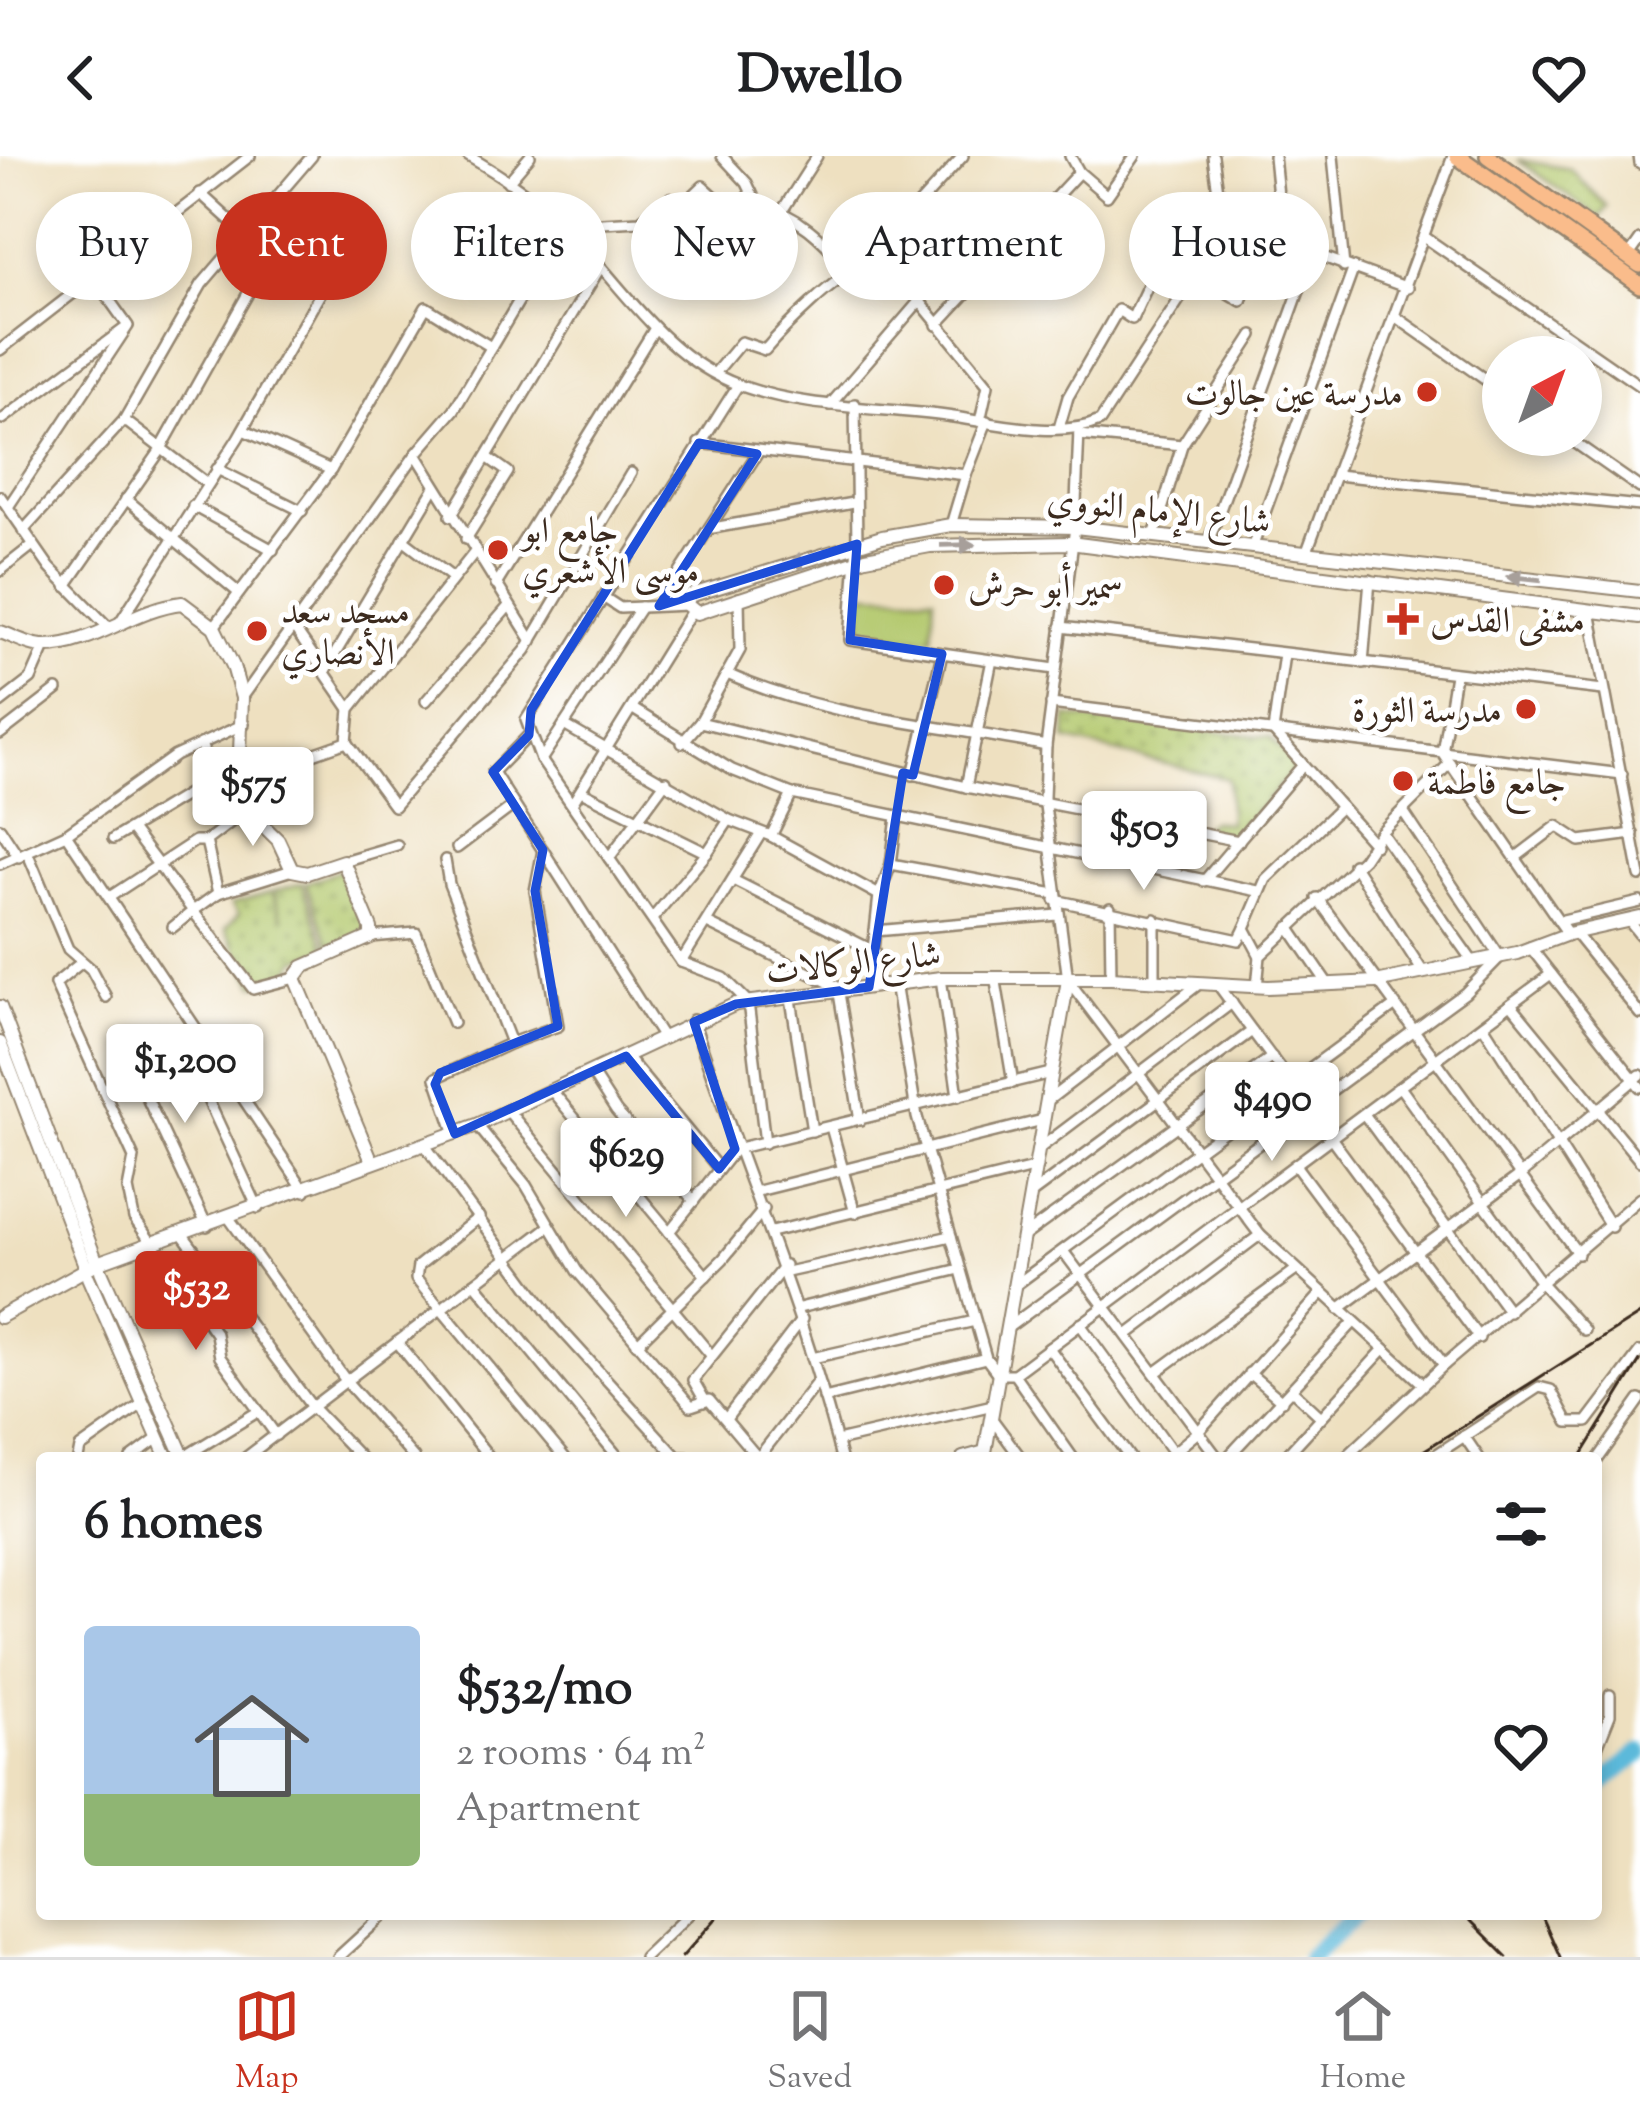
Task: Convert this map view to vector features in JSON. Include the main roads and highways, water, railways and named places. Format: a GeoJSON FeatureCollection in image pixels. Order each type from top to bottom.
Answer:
{"type":"FeatureCollection","features":[{"type":"Feature","properties":{"kind":"main road"},"geometry":{"type":"LineString","coordinates":[[1455,156],[1640,285]]}},
{"type":"Feature","properties":{"kind":"main road"},"geometry":{"type":"LineString","coordinates":[[1488,156],[1509,161],[1634,261]]}},
{"type":"Feature","properties":{"kind":"waterway"},"geometry":{"type":"LineString","coordinates":[[1602,1783],[1640,1753]]}},
{"type":"Feature","properties":{"kind":"waterway"},"geometry":{"type":"LineString","coordinates":[[1309,1957],[1350,1920]]}},
{"type":"Feature","properties":{"kind":"railway"},"geometry":{"type":"LineString","coordinates":[[1422,1452],[1640,1314]]}},
{"type":"Feature","properties":{"kind":"railway"},"geometry":{"type":"LineString","coordinates":[[1584,1452],[1640,1361]]}},
{"type":"Feature","properties":{"kind":"railway"},"geometry":{"type":"LineString","coordinates":[[682,1957],[715,1920]]}},
{"type":"Feature","properties":{"kind":"railway"},"geometry":{"type":"LineString","coordinates":[[1470,1920],[1507,1957]]}},
{"type":"Feature","properties":{"kind":"railway"},"geometry":{"type":"LineString","coordinates":[[1544,1920],[1560,1957]]}},
{"type":"Feature","properties":{"kind":"place","name":"مدرسة عين جالوت"},"geometry":{"type":"Point","coordinates":[1427,392]}},
{"type":"Feature","properties":{"kind":"place","name":"جامع ابو موسى الأشعري"},"geometry":{"type":"Point","coordinates":[498,550]}},
{"type":"Feature","properties":{"kind":"place","name":"سمير أبو حرش"},"geometry":{"type":"Point","coordinates":[944,585]}},
{"type":"Feature","properties":{"kind":"place","name":"مشفى القدس"},"geometry":{"type":"Point","coordinates":[1403,619]}},
{"type":"Feature","properties":{"kind":"place","name":"مسجد سعد الأنصاري"},"geometry":{"type":"Point","coordinates":[257,631]}},
{"type":"Feature","properties":{"kind":"place","name":"مدرسة الثورة"},"geometry":{"type":"Point","coordinates":[1526,709]}},
{"type":"Feature","properties":{"kind":"place","name":"جامع فاطمة"},"geometry":{"type":"Point","coordinates":[1403,781]}}]}
